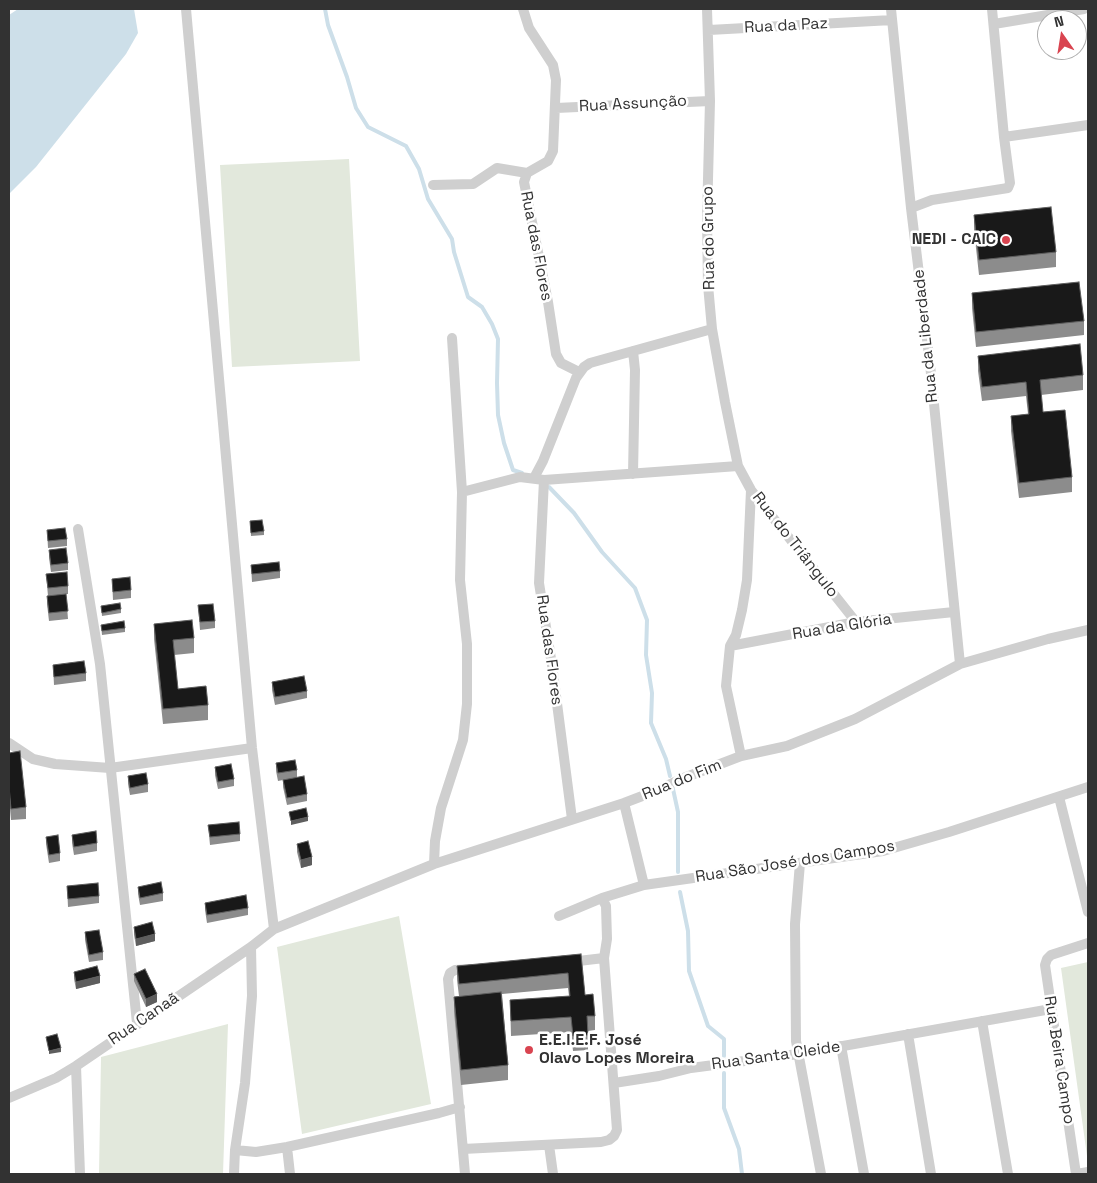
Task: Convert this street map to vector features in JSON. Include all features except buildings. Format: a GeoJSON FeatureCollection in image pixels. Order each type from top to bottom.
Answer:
{"type":"FeatureCollection","features":[{"type":"Feature","properties":{"kind":"street"},"geometry":{"type":"LineString","coordinates":[[186,9],[252,748],[274,929]]}},
{"type":"Feature","properties":{"kind":"street","name":"Rua das Flores"},"geometry":{"type":"LineString","coordinates":[[523,9],[529,28],[553,64],[556,80],[553,150],[548,161],[527,173],[524,182],[548,302],[556,354],[561,363],[579,372]]}},
{"type":"Feature","properties":{"kind":"street","name":"Rua do Grupo"},"geometry":{"type":"LineString","coordinates":[[707,9],[710,101],[707,218],[708,285],[712,329],[724,402],[738,466]]}},
{"type":"Feature","properties":{"kind":"street","name":"Rua da Liberdade"},"geometry":{"type":"LineString","coordinates":[[891,9],[911,208],[930,364],[960,664]]}},
{"type":"Feature","properties":{"kind":"street"},"geometry":{"type":"LineString","coordinates":[[911,208],[932,200],[1008,188],[1010,183],[992,9]]}},
{"type":"Feature","properties":{"kind":"street"},"geometry":{"type":"LineString","coordinates":[[994,24],[1084,9]]}},
{"type":"Feature","properties":{"kind":"street","name":"Rua da Paz"},"geometry":{"type":"LineString","coordinates":[[709,30],[892,20]]}},
{"type":"Feature","properties":{"kind":"street","name":"Rua Assunção"},"geometry":{"type":"LineString","coordinates":[[556,108],[710,101]]}},
{"type":"Feature","properties":{"kind":"street"},"geometry":{"type":"LineString","coordinates":[[1004,136],[1088,125]]}},
{"type":"Feature","properties":{"kind":"street"},"geometry":{"type":"LineString","coordinates":[[433,185],[473,184],[497,168],[527,173]]}},
{"type":"Feature","properties":{"kind":"street"},"geometry":{"type":"LineString","coordinates":[[539,479],[540,468],[579,372],[590,363],[712,329]]}},
{"type":"Feature","properties":{"kind":"street"},"geometry":{"type":"LineString","coordinates":[[434,864],[435,841],[441,808],[463,740],[467,704],[467,644],[460,580],[462,492],[452,338]]}},
{"type":"Feature","properties":{"kind":"street"},"geometry":{"type":"LineString","coordinates":[[633,351],[635,370],[633,474]]}},
{"type":"Feature","properties":{"kind":"street"},"geometry":{"type":"LineString","coordinates":[[462,492],[520,477],[539,479],[738,466]]}},
{"type":"Feature","properties":{"kind":"street","name":"Rua do Triângulo"},"geometry":{"type":"LineString","coordinates":[[738,466],[751,490],[856,622]]}},
{"type":"Feature","properties":{"kind":"street","name":"Rua das Flores"},"geometry":{"type":"LineString","coordinates":[[539,479],[539,583],[552,665],[572,819]]}},
{"type":"Feature","properties":{"kind":"street"},"geometry":{"type":"LineString","coordinates":[[741,756],[726,686],[730,646],[736,635],[747,580],[751,490]]}},
{"type":"Feature","properties":{"kind":"street"},"geometry":{"type":"LineString","coordinates":[[78,529],[100,664],[137,1023]]}},
{"type":"Feature","properties":{"kind":"street","name":"Rua da Glória"},"geometry":{"type":"LineString","coordinates":[[730,646],[856,622],[954,612]]}},
{"type":"Feature","properties":{"kind":"street","name":"Rua do Fim"},"geometry":{"type":"LineString","coordinates":[[274,929],[434,864],[624,803],[741,756],[787,746],[855,719],[960,664],[1088,630]]}},
{"type":"Feature","properties":{"kind":"street"},"geometry":{"type":"LineString","coordinates":[[9,743],[33,759],[55,764],[110,768],[252,748]]}},
{"type":"Feature","properties":{"kind":"street","name":"Rua São José dos Campos"},"geometry":{"type":"LineString","coordinates":[[559,916],[602,898],[644,885],[882,851],[1088,787]]}},
{"type":"Feature","properties":{"kind":"street"},"geometry":{"type":"LineString","coordinates":[[1059,797],[1088,912]]}},
{"type":"Feature","properties":{"kind":"street"},"geometry":{"type":"LineString","coordinates":[[624,803],[644,885]]}},
{"type":"Feature","properties":{"kind":"street"},"geometry":{"type":"LineString","coordinates":[[800,863],[796,924],[796,1041],[821,1174]]}},
{"type":"Feature","properties":{"kind":"street"},"geometry":{"type":"LineString","coordinates":[[464,1149],[601,1142],[609,1140],[614,1136],[617,1130],[604,958],[607,939],[606,906],[602,898]]}},
{"type":"Feature","properties":{"kind":"street","name":"Rua Canaã"},"geometry":{"type":"LineString","coordinates":[[9,1098],[56,1078],[76,1066],[251,947],[274,929]]}},
{"type":"Feature","properties":{"kind":"street","name":"Rua Beira Campo"},"geometry":{"type":"LineString","coordinates":[[1077,1174],[1045,965],[1047,959],[1056,952],[1088,943]]}},
{"type":"Feature","properties":{"kind":"street"},"geometry":{"type":"LineString","coordinates":[[234,1174],[235,1150],[245,1083],[252,996],[251,947]]}},
{"type":"Feature","properties":{"kind":"street"},"geometry":{"type":"LineString","coordinates":[[562,963],[604,958]]}},
{"type":"Feature","properties":{"kind":"street"},"geometry":{"type":"LineString","coordinates":[[465,1174],[448,979],[455,970],[483,968]]}},
{"type":"Feature","properties":{"kind":"street","name":"Rua Santa Cleide"},"geometry":{"type":"LineString","coordinates":[[614,1083],[659,1076],[691,1068],[798,1054],[1051,1009]]}},
{"type":"Feature","properties":{"kind":"street"},"geometry":{"type":"LineString","coordinates":[[982,1021],[1008,1174]]}},
{"type":"Feature","properties":{"kind":"street"},"geometry":{"type":"LineString","coordinates":[[908,1034],[931,1174]]}},
{"type":"Feature","properties":{"kind":"street"},"geometry":{"type":"LineString","coordinates":[[841,1046],[864,1174]]}},
{"type":"Feature","properties":{"kind":"street"},"geometry":{"type":"LineString","coordinates":[[76,1066],[80,1174]]}},
{"type":"Feature","properties":{"kind":"street"},"geometry":{"type":"LineString","coordinates":[[235,1150],[256,1152],[287,1147],[460,1107]]}},
{"type":"Feature","properties":{"kind":"street"},"geometry":{"type":"LineString","coordinates":[[549,1145],[554,1174]]}},
{"type":"Feature","properties":{"kind":"street"},"geometry":{"type":"LineString","coordinates":[[287,1147],[290,1174]]}},
{"type":"Feature","properties":{"kind":"street"},"geometry":{"type":"LineString","coordinates":[[1077,1174],[1088,1172]]}},
{"type":"Feature","properties":{"kind":"shaded area"},"geometry":{"type":"Polygon","coordinates":[[[349,159],[360,361],[232,367],[220,165],[349,159]]]}},
{"type":"Feature","properties":{"kind":"shaded area"},"geometry":{"type":"Polygon","coordinates":[[[399,916],[431,1104],[302,1134],[277,947],[399,916]]]}},
{"type":"Feature","properties":{"kind":"shaded area"},"geometry":{"type":"Polygon","coordinates":[[[1088,962],[1088,1155],[1087,1156],[1061,968],[1088,962]]]}},
{"type":"Feature","properties":{"kind":"shaded area"},"geometry":{"type":"Polygon","coordinates":[[[228,1024],[223,1174],[99,1174],[101,1057],[228,1024]]]}},
{"type":"Feature","properties":{"kind":"water"},"geometry":{"type":"Polygon","coordinates":[[[18,9],[134,9],[138,33],[126,54],[36,167],[9,194],[9,15],[18,9]]]}},
{"type":"Feature","properties":{"kind":"waterway"},"geometry":{"type":"LineString","coordinates":[[325,9],[328,25],[356,108],[368,127],[406,146],[419,169],[428,199],[452,239],[454,252],[468,297],[482,307],[492,324],[498,339],[498,415],[504,443],[513,470],[522,473]]}},
{"type":"Feature","properties":{"kind":"waterway"},"geometry":{"type":"LineString","coordinates":[[549,487],[574,513],[602,552],[635,588],[647,620],[646,655],[652,693],[651,723],[666,759],[670,776]]}},
{"type":"Feature","properties":{"kind":"waterway"},"geometry":{"type":"LineString","coordinates":[[673,789],[678,812],[678,872]]}},
{"type":"Feature","properties":{"kind":"waterway"},"geometry":{"type":"LineString","coordinates":[[680,892],[688,931],[689,971],[708,1026],[724,1039],[724,1056]]}},
{"type":"Feature","properties":{"kind":"waterway"},"geometry":{"type":"LineString","coordinates":[[724,1073],[724,1108],[739,1149],[742,1174]]}},
{"type":"Feature","properties":{"kind":"place","name":"NEDI - CAIC"},"geometry":{"type":"Point","coordinates":[1006,240]}},
{"type":"Feature","properties":{"kind":"place","name":"E.E.I.E.F. José Olavo Lopes Moreira"},"geometry":{"type":"Point","coordinates":[529,1050]}}]}
